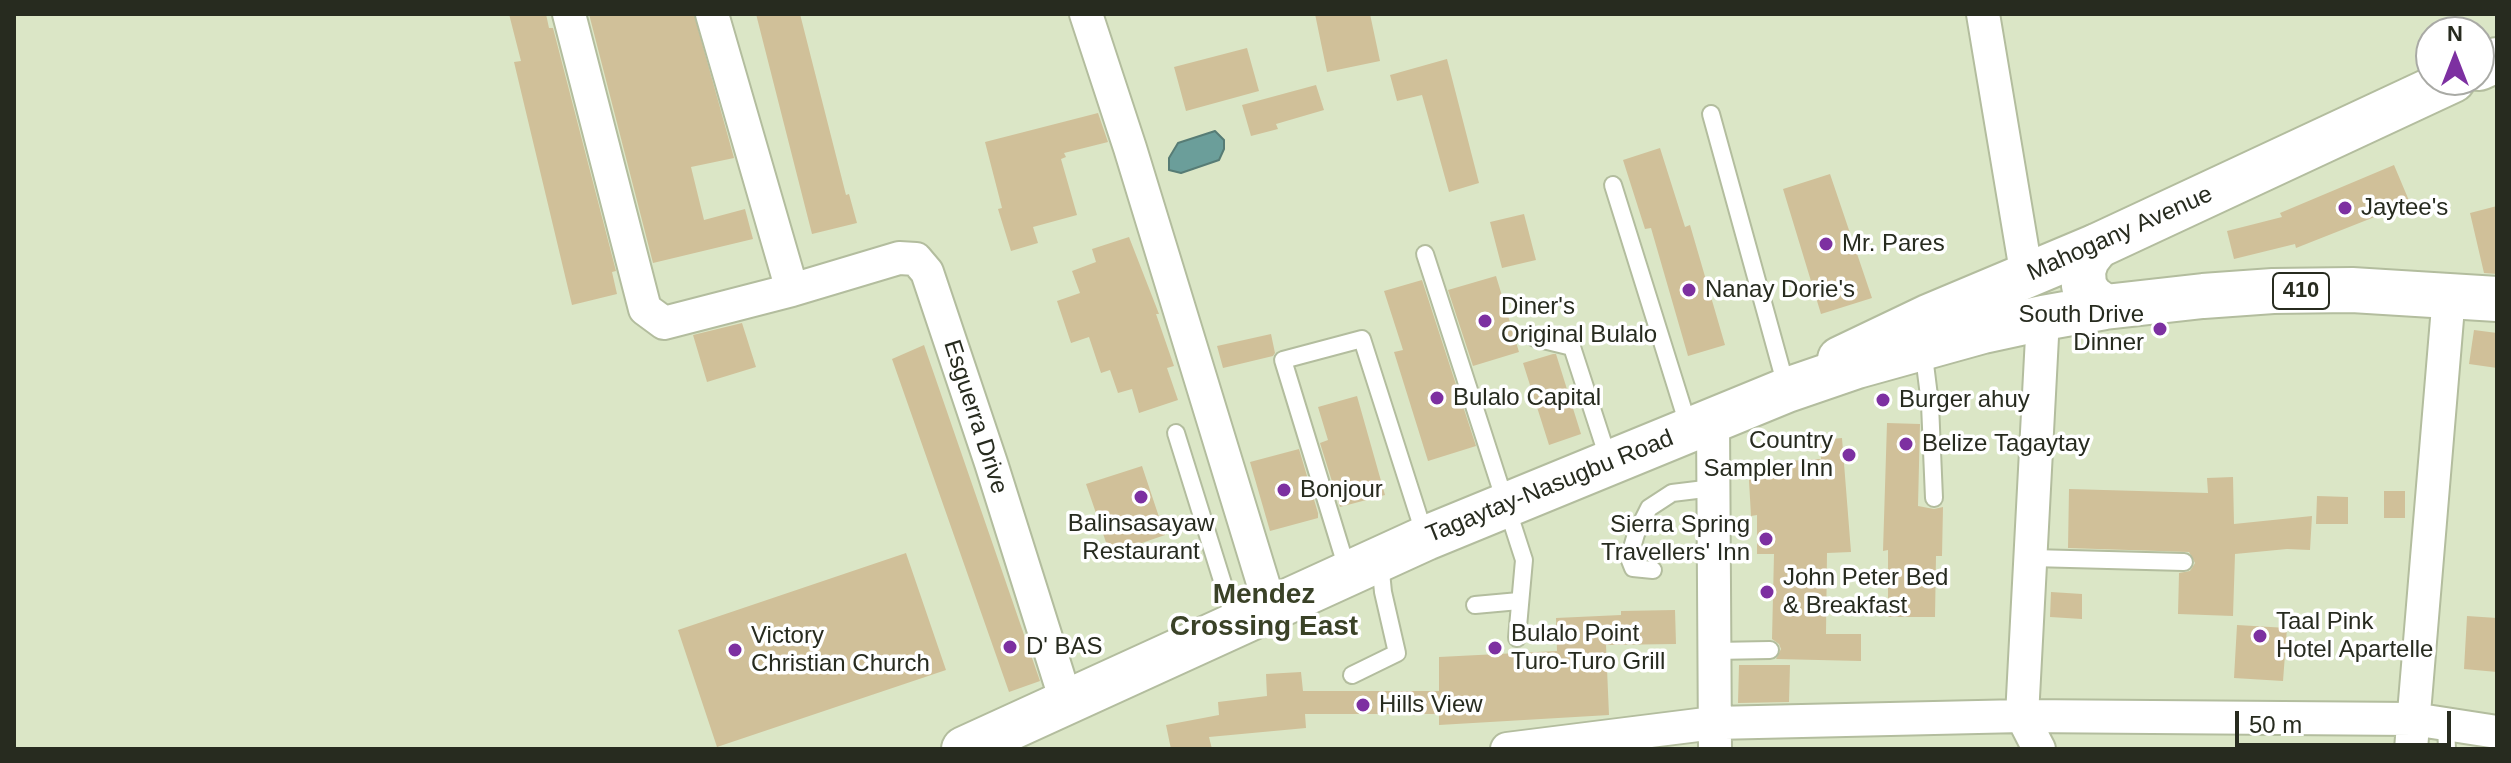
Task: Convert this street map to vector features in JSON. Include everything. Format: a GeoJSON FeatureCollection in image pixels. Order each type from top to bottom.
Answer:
{"type":"FeatureCollection","features":[{"type":"Feature","properties":{"kind":"main road","name":"Mahogany Avenue"},"geometry":{"type":"LineString","coordinates":[[1787,390],[1846,355],[2097,246],[2419,96]]}},
{"type":"Feature","properties":{"kind":"main road"},"geometry":{"type":"LineString","coordinates":[[2097,246],[2083,271],[2084,286],[2091,297],[2105,307]]}},
{"type":"Feature","properties":{"kind":"main road","name":"Tagaytay-Nasugbu Road"},"geometry":{"type":"LineString","coordinates":[[988,744],[1066,701],[1426,538],[1787,390],[1923,347],[2043,318],[2105,307],[2273,291],[2352,290],[2497,299]]}},
{"type":"Feature","properties":{"kind":"street","name":"Esguerra Drive"},"geometry":{"type":"LineString","coordinates":[[569,14],[645,309],[664,323],[899,258],[916,259],[927,272],[1066,701]]}},
{"type":"Feature","properties":{"kind":"street"},"geometry":{"type":"LineString","coordinates":[[712,14],[792,290]]}},
{"type":"Feature","properties":{"kind":"street"},"geometry":{"type":"LineString","coordinates":[[1086,14],[1130,148],[1253,617]]}},
{"type":"Feature","properties":{"kind":"street"},"geometry":{"type":"LineString","coordinates":[[1983,14],[2027,277]]}},
{"type":"Feature","properties":{"kind":"street"},"geometry":{"type":"LineString","coordinates":[[2412,734],[2449,295]]}},
{"type":"Feature","properties":{"kind":"street"},"geometry":{"type":"LineString","coordinates":[[2039,749],[2022,716],[2043,318]]}},
{"type":"Feature","properties":{"kind":"street"},"geometry":{"type":"LineString","coordinates":[[1701,425],[1713,488],[1714,736]]}},
{"type":"Feature","properties":{"kind":"street"},"geometry":{"type":"LineString","coordinates":[[1507,749],[2022,716],[2447,737],[2497,732]]}},
{"type":"Feature","properties":{"kind":"lane"},"geometry":{"type":"LineString","coordinates":[[1711,114],[1787,390]]}},
{"type":"Feature","properties":{"kind":"lane"},"geometry":{"type":"LineString","coordinates":[[1613,185],[1701,425]]}},
{"type":"Feature","properties":{"kind":"lane"},"geometry":{"type":"LineString","coordinates":[[1425,254],[1524,560],[1517,638]]}},
{"type":"Feature","properties":{"kind":"lane"},"geometry":{"type":"LineString","coordinates":[[1535,338],[1572,347],[1610,463]]}},
{"type":"Feature","properties":{"kind":"lane"},"geometry":{"type":"LineString","coordinates":[[1352,675],[1397,653],[1383,592],[1364,565],[1283,360],[1362,339],[1426,538]]}},
{"type":"Feature","properties":{"kind":"lane"},"geometry":{"type":"LineString","coordinates":[[1923,347],[1930,404],[1934,498]]}},
{"type":"Feature","properties":{"kind":"lane"},"geometry":{"type":"LineString","coordinates":[[1176,433],[1253,617]]}},
{"type":"Feature","properties":{"kind":"lane"},"geometry":{"type":"LineString","coordinates":[[1653,570],[1633,568],[1629,558],[1636,534],[1649,508],[1672,493],[1713,488]]}},
{"type":"Feature","properties":{"kind":"lane"},"geometry":{"type":"LineString","coordinates":[[2032,558],[2184,562]]}},
{"type":"Feature","properties":{"kind":"lane"},"geometry":{"type":"LineString","coordinates":[[1475,605],[1519,601]]}},
{"type":"Feature","properties":{"kind":"lane"},"geometry":{"type":"LineString","coordinates":[[1714,651],[1770,650]]}},
{"type":"Feature","properties":{"kind":"water"},"geometry":{"type":"Polygon","coordinates":[[[1215,131],[1224,140],[1219,160],[1181,173],[1169,170],[1169,158],[1178,143],[1215,131]]]}},
{"type":"Feature","properties":{"kind":"building"},"geometry":{"type":"Polygon","coordinates":[[[509,14],[546,14],[549,28],[553,28],[616,271],[612,272],[617,294],[572,305],[514,62],[521,61],[509,14]]]}},
{"type":"Feature","properties":{"kind":"building"},"geometry":{"type":"Polygon","coordinates":[[[589,14],[694,14],[734,158],[691,167],[704,220],[745,209],[753,239],[653,263],[589,14]]]}},
{"type":"Feature","properties":{"kind":"building"},"geometry":{"type":"Polygon","coordinates":[[[756,14],[800,14],[846,195],[849,194],[857,223],[812,234],[756,14]]]}},
{"type":"Feature","properties":{"kind":"building"},"geometry":{"type":"Polygon","coordinates":[[[1315,14],[1370,14],[1380,61],[1327,72],[1315,14]]]}},
{"type":"Feature","properties":{"kind":"building"},"geometry":{"type":"Polygon","coordinates":[[[1247,48],[1259,91],[1186,111],[1174,67],[1247,48]]]}},
{"type":"Feature","properties":{"kind":"building"},"geometry":{"type":"Polygon","coordinates":[[[1447,59],[1479,183],[1449,192],[1422,95],[1397,101],[1390,75],[1447,59]]]}},
{"type":"Feature","properties":{"kind":"building"},"geometry":{"type":"Polygon","coordinates":[[[1316,85],[1324,110],[1276,124],[1278,129],[1251,136],[1242,105],[1316,85]]]}},
{"type":"Feature","properties":{"kind":"building"},"geometry":{"type":"Polygon","coordinates":[[[1098,113],[1108,142],[1064,153],[1066,157],[1061,159],[1077,215],[1033,227],[1038,243],[1011,251],[998,209],[1002,208],[985,142],[1098,113]]]}},
{"type":"Feature","properties":{"kind":"building","name":"Nanay Dorie's"},"geometry":{"type":"Polygon","coordinates":[[[1660,148],[1685,227],[1690,225],[1725,345],[1688,356],[1651,228],[1645,229],[1623,160],[1660,148]]]}},
{"type":"Feature","properties":{"kind":"building","name":"Jaytee's"},"geometry":{"type":"Polygon","coordinates":[[[2394,165],[2410,203],[2296,248],[2295,244],[2234,259],[2227,231],[2282,217],[2280,213],[2394,165]]]}},
{"type":"Feature","properties":{"kind":"building","name":"Mr. Pares"},"geometry":{"type":"Polygon","coordinates":[[[1830,174],[1872,298],[1821,314],[1783,189],[1830,174]]]}},
{"type":"Feature","properties":{"kind":"building"},"geometry":{"type":"Polygon","coordinates":[[[2497,206],[2497,274],[2484,273],[2470,213],[2497,206]]]}},
{"type":"Feature","properties":{"kind":"building"},"geometry":{"type":"Polygon","coordinates":[[[1524,214],[1536,260],[1502,268],[1490,222],[1524,214]]]}},
{"type":"Feature","properties":{"kind":"building"},"geometry":{"type":"Polygon","coordinates":[[[1129,237],[1159,314],[1156,314],[1174,366],[1167,368],[1178,400],[1139,413],[1132,389],[1118,393],[1110,370],[1101,373],[1089,337],[1071,343],[1057,301],[1080,293],[1072,271],[1096,262],[1092,249],[1129,237]]]}},
{"type":"Feature","properties":{"kind":"building","name":"Diner's Original Bulalo"},"geometry":{"type":"Polygon","coordinates":[[[1496,276],[1519,352],[1473,366],[1448,290],[1496,276]]]}},
{"type":"Feature","properties":{"kind":"building","name":"Bulalo Capital"},"geometry":{"type":"Polygon","coordinates":[[[1422,280],[1476,446],[1428,461],[1394,352],[1403,350],[1384,291],[1422,280]]]}},
{"type":"Feature","properties":{"kind":"building"},"geometry":{"type":"Polygon","coordinates":[[[742,323],[756,367],[707,382],[693,335],[742,323]]]}},
{"type":"Feature","properties":{"kind":"building"},"geometry":{"type":"Polygon","coordinates":[[[2474,330],[2497,333],[2497,368],[2469,364],[2474,330]]]}},
{"type":"Feature","properties":{"kind":"building"},"geometry":{"type":"Polygon","coordinates":[[[1271,334],[1273,356],[1223,368],[1217,346],[1271,334]]]}},
{"type":"Feature","properties":{"kind":"building"},"geometry":{"type":"Polygon","coordinates":[[[924,345],[1040,681],[1009,692],[892,359],[924,345]]]}},
{"type":"Feature","properties":{"kind":"building"},"geometry":{"type":"Polygon","coordinates":[[[1556,354],[1581,434],[1549,445],[1523,363],[1556,354]]]}},
{"type":"Feature","properties":{"kind":"building"},"geometry":{"type":"Polygon","coordinates":[[[1357,396],[1385,495],[1340,507],[1320,443],[1328,440],[1318,407],[1357,396]]]}},
{"type":"Feature","properties":{"kind":"building"},"geometry":{"type":"Polygon","coordinates":[[[1887,423],[1920,424],[1918,506],[1943,507],[1942,556],[1936,556],[1935,617],[1888,617],[1888,550],[1883,551],[1887,423]]]}},
{"type":"Feature","properties":{"kind":"building"},"geometry":{"type":"Polygon","coordinates":[[[1842,438],[1851,552],[1827,553],[1826,634],[1861,634],[1861,661],[1776,659],[1781,649],[1772,639],[1774,554],[1757,554],[1757,515],[1751,516],[1748,463],[1821,459],[1820,440],[1842,438]]]}},
{"type":"Feature","properties":{"kind":"building","name":"Bonjour"},"geometry":{"type":"Polygon","coordinates":[[[1299,449],[1318,518],[1270,531],[1250,462],[1299,449]]]}},
{"type":"Feature","properties":{"kind":"building"},"geometry":{"type":"Polygon","coordinates":[[[1142,466],[1165,535],[1110,554],[1086,484],[1142,466]]]}},
{"type":"Feature","properties":{"kind":"building"},"geometry":{"type":"Polygon","coordinates":[[[2233,477],[2234,524],[2312,516],[2310,550],[2235,554],[2233,616],[2178,614],[2179,573],[2190,571],[2195,563],[2189,552],[2068,548],[2069,489],[2208,493],[2207,478],[2233,477]]]}},
{"type":"Feature","properties":{"kind":"building"},"geometry":{"type":"Polygon","coordinates":[[[2384,491],[2405,491],[2405,518],[2384,518],[2384,491]]]}},
{"type":"Feature","properties":{"kind":"building"},"geometry":{"type":"Polygon","coordinates":[[[2317,496],[2348,497],[2348,524],[2316,524],[2317,496]]]}},
{"type":"Feature","properties":{"kind":"building"},"geometry":{"type":"Polygon","coordinates":[[[906,553],[946,670],[717,747],[678,630],[906,553]]]}},
{"type":"Feature","properties":{"kind":"building"},"geometry":{"type":"Polygon","coordinates":[[[2051,592],[2082,594],[2082,619],[2050,617],[2051,592]]]}},
{"type":"Feature","properties":{"kind":"building"},"geometry":{"type":"Polygon","coordinates":[[[1675,610],[1676,644],[1606,645],[1609,715],[1439,725],[1439,714],[1305,714],[1306,728],[1209,737],[1212,749],[1171,749],[1166,725],[1219,715],[1218,702],[1267,696],[1266,674],[1301,672],[1303,691],[1439,691],[1439,657],[1557,651],[1556,618],[1621,615],[1621,611],[1675,610]]]}},
{"type":"Feature","properties":{"kind":"building"},"geometry":{"type":"Polygon","coordinates":[[[2467,616],[2497,618],[2497,672],[2464,669],[2467,616]]]}},
{"type":"Feature","properties":{"kind":"building"},"geometry":{"type":"Polygon","coordinates":[[[2237,625],[2287,628],[2283,681],[2234,678],[2237,625]]]}},
{"type":"Feature","properties":{"kind":"building"},"geometry":{"type":"Polygon","coordinates":[[[1739,665],[1790,665],[1789,702],[1738,703],[1739,665]]]}},
{"type":"Feature","properties":{"kind":"place","name":"Jaytee's"},"geometry":{"type":"Point","coordinates":[2345,208]}},
{"type":"Feature","properties":{"kind":"place","name":"Mr. Pares"},"geometry":{"type":"Point","coordinates":[1826,244]}},
{"type":"Feature","properties":{"kind":"place","name":"Nanay Dorie's"},"geometry":{"type":"Point","coordinates":[1689,290]}},
{"type":"Feature","properties":{"kind":"place","name":"Diner's Original Bulalo"},"geometry":{"type":"Point","coordinates":[1485,321]}},
{"type":"Feature","properties":{"kind":"place","name":"South Drive Dinner"},"geometry":{"type":"Point","coordinates":[2160,329]}},
{"type":"Feature","properties":{"kind":"place","name":"Bulalo Capital"},"geometry":{"type":"Point","coordinates":[1437,398]}},
{"type":"Feature","properties":{"kind":"place","name":"Burger ahuy"},"geometry":{"type":"Point","coordinates":[1883,400]}},
{"type":"Feature","properties":{"kind":"place","name":"Belize Tagaytay"},"geometry":{"type":"Point","coordinates":[1906,444]}},
{"type":"Feature","properties":{"kind":"place","name":"Country Sampler Inn"},"geometry":{"type":"Point","coordinates":[1849,455]}},
{"type":"Feature","properties":{"kind":"place","name":"Bonjour"},"geometry":{"type":"Point","coordinates":[1284,490]}},
{"type":"Feature","properties":{"kind":"place","name":"Balinsasayaw Restaurant"},"geometry":{"type":"Point","coordinates":[1141,497]}},
{"type":"Feature","properties":{"kind":"place","name":"Sierra Spring Travellers' Inn"},"geometry":{"type":"Point","coordinates":[1766,539]}},
{"type":"Feature","properties":{"kind":"place","name":"John Peter Bed & Breakfast"},"geometry":{"type":"Point","coordinates":[1767,592]}},
{"type":"Feature","properties":{"kind":"place","name":"Taal Pink Hotel Apartelle"},"geometry":{"type":"Point","coordinates":[2260,636]}},
{"type":"Feature","properties":{"kind":"place","name":"D' BAS"},"geometry":{"type":"Point","coordinates":[1010,647]}},
{"type":"Feature","properties":{"kind":"place","name":"Bulalo Point Turo-Turo Grill"},"geometry":{"type":"Point","coordinates":[1495,648]}},
{"type":"Feature","properties":{"kind":"place","name":"Victory Christian Church"},"geometry":{"type":"Point","coordinates":[735,650]}},
{"type":"Feature","properties":{"kind":"place","name":"Hills View"},"geometry":{"type":"Point","coordinates":[1363,705]}},
{"type":"Feature","properties":{"kind":"district","name":"Mendez Crossing East"},"geometry":{"type":"Point","coordinates":[1264,611]}}]}
